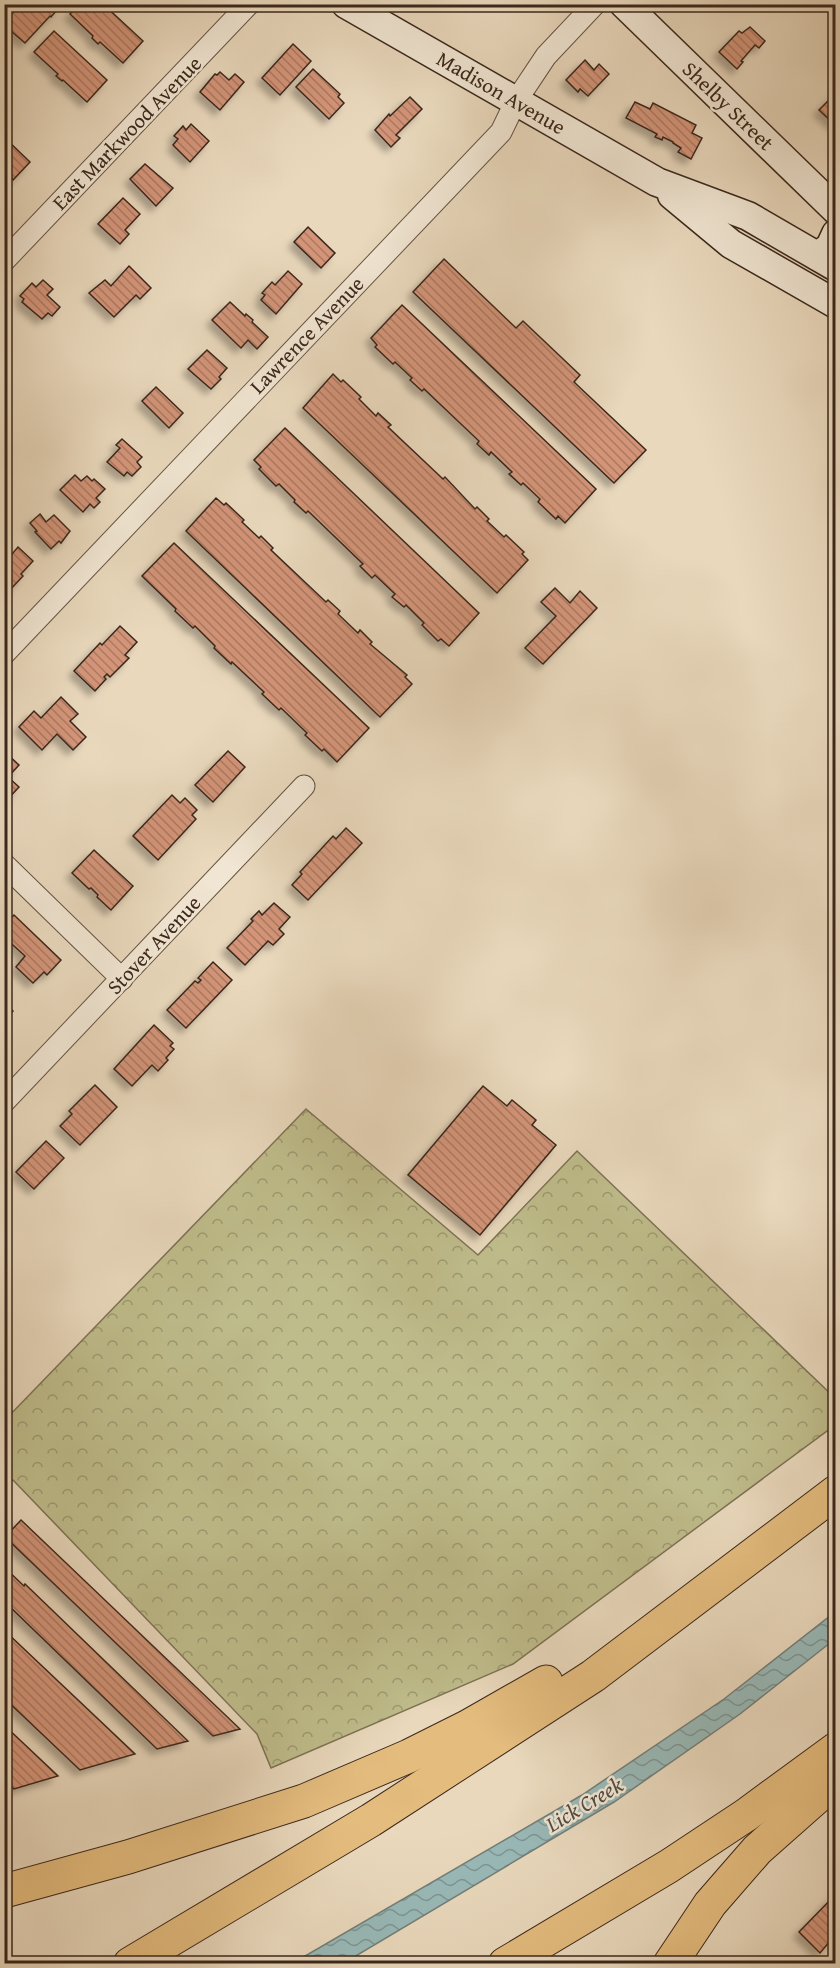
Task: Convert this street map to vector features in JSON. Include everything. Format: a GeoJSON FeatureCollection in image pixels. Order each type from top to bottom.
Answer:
{"type":"FeatureCollection","features":[{"type":"Feature","properties":{"kind":"highway"},"geometry":{"type":"LineString","coordinates":[[130,1964],[371,1820],[593,1676],[836,1492]]}},
{"type":"Feature","properties":{"kind":"highway"},"geometry":{"type":"LineString","coordinates":[[4,1891],[129,1857],[259,1817],[350,1783],[467,1727],[613,1641],[682,1610]]}},
{"type":"Feature","properties":{"kind":"highway"},"geometry":{"type":"LineString","coordinates":[[505,1964],[629,1891],[708,1841],[836,1749]]}},
{"type":"Feature","properties":{"kind":"highway"},"geometry":{"type":"LineString","coordinates":[[670,1964],[711,1904],[757,1850],[836,1780]]}},
{"type":"Feature","properties":{"kind":"highway"},"geometry":{"type":"LineString","coordinates":[[488,1964],[575,1922]]}},
{"type":"Feature","properties":{"kind":"main road","name":"Madison Avenue"},"geometry":{"type":"LineString","coordinates":[[346,4],[657,182],[748,216],[827,262]]}},
{"type":"Feature","properties":{"kind":"main road","name":"Shelby Street"},"geometry":{"type":"LineString","coordinates":[[624,4],[835,219]]}},
{"type":"Feature","properties":{"kind":"main road","name":"Madison Avenue"},"geometry":{"type":"LineString","coordinates":[[657,182],[731,244],[836,304]]}},
{"type":"Feature","properties":{"kind":"main road"},"geometry":{"type":"LineString","coordinates":[[827,262],[835,219]]}},
{"type":"Feature","properties":{"kind":"street","name":"East Markwood Avenue"},"geometry":{"type":"LineString","coordinates":[[4,261],[249,4]]}},
{"type":"Feature","properties":{"kind":"street","name":"Lawrence Avenue"},"geometry":{"type":"LineString","coordinates":[[4,654],[501,132],[516,101],[546,56],[595,4]]}},
{"type":"Feature","properties":{"kind":"street","name":"Stover Avenue"},"geometry":{"type":"LineString","coordinates":[[4,1102],[304,786]]}},
{"type":"Feature","properties":{"kind":"street"},"geometry":{"type":"LineString","coordinates":[[4,864],[122,979]]}},
{"type":"Feature","properties":{"kind":"green space"},"geometry":{"type":"Polygon","coordinates":[[[306,1109],[478,1255],[577,1151],[835,1398],[835,1425],[513,1664],[271,1768],[257,1734],[13,1480],[5,1487],[5,1420],[306,1109]]]}},
{"type":"Feature","properties":{"kind":"water","name":"Lick Creek"},"geometry":{"type":"Polygon","coordinates":[[[835,1612],[835,1639],[740,1714],[614,1802],[344,1963],[293,1963],[582,1795],[724,1699],[835,1612]]]}},
{"type":"Feature","properties":{"kind":"building"},"geometry":{"type":"Polygon","coordinates":[[[21,4],[62,4],[25,43],[4,25],[4,22],[21,4]]]}},
{"type":"Feature","properties":{"kind":"building"},"geometry":{"type":"Polygon","coordinates":[[[79,4],[103,4],[143,41],[123,63],[100,42],[98,44],[92,38],[93,36],[70,14],[79,4]]]}},
{"type":"Feature","properties":{"kind":"building"},"geometry":{"type":"Polygon","coordinates":[[[750,27],[765,41],[759,48],[755,45],[737,69],[719,52],[739,31],[742,33],[750,27]]]}},
{"type":"Feature","properties":{"kind":"building"},"geometry":{"type":"Polygon","coordinates":[[[54,31],[107,80],[87,102],[56,76],[58,74],[34,52],[54,31]]]}},
{"type":"Feature","properties":{"kind":"building"},"geometry":{"type":"Polygon","coordinates":[[[293,44],[311,61],[280,95],[262,78],[293,44]]]}},
{"type":"Feature","properties":{"kind":"building"},"geometry":{"type":"Polygon","coordinates":[[[585,60],[594,70],[599,64],[609,74],[588,96],[580,89],[578,92],[566,80],[585,60]]]}},
{"type":"Feature","properties":{"kind":"building"},"geometry":{"type":"Polygon","coordinates":[[[313,69],[340,94],[338,97],[344,103],[329,119],[296,87],[313,69]]]}},
{"type":"Feature","properties":{"kind":"building"},"geometry":{"type":"Polygon","coordinates":[[[220,72],[229,80],[235,74],[244,82],[220,110],[200,92],[215,74],[220,72]]]}},
{"type":"Feature","properties":{"kind":"building"},"geometry":{"type":"Polygon","coordinates":[[[836,93],[836,126],[819,110],[836,93]]]}},
{"type":"Feature","properties":{"kind":"building"},"geometry":{"type":"Polygon","coordinates":[[[410,97],[422,109],[396,135],[400,138],[391,147],[375,130],[389,114],[390,116],[410,97]]]}},
{"type":"Feature","properties":{"kind":"building"},"geometry":{"type":"Polygon","coordinates":[[[635,102],[650,109],[653,103],[696,125],[692,133],[702,138],[691,159],[678,152],[681,148],[673,142],[663,137],[662,140],[655,137],[657,134],[626,118],[635,102]]]}},
{"type":"Feature","properties":{"kind":"building"},"geometry":{"type":"Polygon","coordinates":[[[191,124],[209,141],[190,162],[173,145],[178,139],[174,136],[183,126],[186,130],[191,124]]]}},
{"type":"Feature","properties":{"kind":"building"},"geometry":{"type":"Polygon","coordinates":[[[4,137],[30,162],[13,180],[11,177],[6,182],[4,180],[4,137]]]}},
{"type":"Feature","properties":{"kind":"building"},"geometry":{"type":"Polygon","coordinates":[[[145,164],[173,188],[156,206],[130,179],[145,164]]]}},
{"type":"Feature","properties":{"kind":"building"},"geometry":{"type":"Polygon","coordinates":[[[123,198],[140,214],[125,230],[129,234],[120,244],[98,224],[123,198]]]}},
{"type":"Feature","properties":{"kind":"building"},"geometry":{"type":"Polygon","coordinates":[[[308,227],[335,253],[321,268],[294,242],[308,227]]]}},
{"type":"Feature","properties":{"kind":"building"},"geometry":{"type":"Polygon","coordinates":[[[444,259],[516,328],[523,321],[580,375],[574,382],[646,450],[614,483],[413,292],[444,259]]]}},
{"type":"Feature","properties":{"kind":"building"},"geometry":{"type":"Polygon","coordinates":[[[129,266],[151,288],[140,299],[136,295],[114,317],[89,293],[105,280],[111,286],[129,266]]]}},
{"type":"Feature","properties":{"kind":"building"},"geometry":{"type":"Polygon","coordinates":[[[288,271],[302,284],[276,314],[261,300],[265,295],[262,293],[272,282],[275,285],[288,271]]]}},
{"type":"Feature","properties":{"kind":"building"},"geometry":{"type":"Polygon","coordinates":[[[43,280],[53,289],[47,295],[60,307],[52,316],[48,313],[42,319],[22,302],[24,299],[20,296],[32,283],[36,287],[43,280]]]}},
{"type":"Feature","properties":{"kind":"building"},"geometry":{"type":"Polygon","coordinates":[[[230,302],[253,320],[252,322],[268,337],[257,349],[248,340],[241,348],[212,320],[230,302]]]}},
{"type":"Feature","properties":{"kind":"building"},"geometry":{"type":"Polygon","coordinates":[[[402,305],[596,489],[565,523],[558,516],[556,519],[538,502],[540,499],[509,474],[512,472],[491,452],[489,455],[477,444],[479,441],[424,389],[422,391],[410,380],[412,378],[395,362],[393,364],[375,347],[377,345],[371,338],[402,305]]]}},
{"type":"Feature","properties":{"kind":"building"},"geometry":{"type":"Polygon","coordinates":[[[207,350],[227,368],[219,377],[221,379],[211,389],[188,369],[207,350]]]}},
{"type":"Feature","properties":{"kind":"building"},"geometry":{"type":"Polygon","coordinates":[[[333,374],[361,397],[359,399],[376,416],[378,413],[391,425],[388,427],[443,479],[445,477],[475,509],[477,507],[489,519],[487,521],[504,537],[506,535],[524,552],[522,554],[528,560],[497,593],[303,408],[333,374]]]}},
{"type":"Feature","properties":{"kind":"building"},"geometry":{"type":"Polygon","coordinates":[[[156,387],[183,413],[169,428],[142,401],[156,387]]]}},
{"type":"Feature","properties":{"kind":"building"},"geometry":{"type":"Polygon","coordinates":[[[285,428],[479,613],[449,646],[441,639],[438,641],[406,605],[404,607],[392,597],[395,594],[375,575],[372,578],[360,566],[363,564],[308,511],[306,513],[294,502],[295,500],[279,484],[276,486],[259,469],[261,467],[254,460],[285,428]]]}},
{"type":"Feature","properties":{"kind":"building"},"geometry":{"type":"Polygon","coordinates":[[[122,439],[142,457],[137,462],[141,467],[132,476],[127,472],[124,476],[107,462],[120,448],[116,445],[122,439]]]}},
{"type":"Feature","properties":{"kind":"building"},"geometry":{"type":"Polygon","coordinates":[[[75,475],[81,481],[87,476],[92,481],[94,479],[105,489],[96,498],[100,502],[94,508],[90,504],[83,512],[60,490],[75,475]]]}},
{"type":"Feature","properties":{"kind":"building"},"geometry":{"type":"Polygon","coordinates":[[[216,498],[224,505],[226,503],[244,520],[242,522],[273,548],[271,550],[326,602],[328,600],[340,611],[338,614],[358,633],[360,630],[372,642],[370,644],[407,675],[405,677],[412,684],[380,717],[186,531],[216,498]]]}},
{"type":"Feature","properties":{"kind":"building"},"geometry":{"type":"Polygon","coordinates":[[[40,514],[46,522],[54,515],[70,531],[61,543],[59,541],[51,549],[30,523],[40,514]]]}},
{"type":"Feature","properties":{"kind":"building"},"geometry":{"type":"Polygon","coordinates":[[[174,543],[369,728],[337,762],[305,735],[307,733],[281,708],[279,710],[262,694],[264,692],[214,648],[215,646],[195,626],[193,628],[175,611],[176,609],[142,576],[174,543]]]}},
{"type":"Feature","properties":{"kind":"building"},"geometry":{"type":"Polygon","coordinates":[[[18,547],[33,561],[7,593],[4,591],[4,557],[7,560],[18,547]]]}},
{"type":"Feature","properties":{"kind":"building"},"geometry":{"type":"Polygon","coordinates":[[[555,588],[570,603],[580,591],[597,608],[543,664],[525,648],[556,616],[541,602],[555,588]]]}},
{"type":"Feature","properties":{"kind":"building"},"geometry":{"type":"Polygon","coordinates":[[[120,626],[137,642],[125,655],[129,658],[110,677],[107,674],[104,677],[106,679],[95,691],[74,671],[100,643],[102,645],[120,626]]]}},
{"type":"Feature","properties":{"kind":"building"},"geometry":{"type":"Polygon","coordinates":[[[61,697],[78,714],[70,721],[86,737],[73,750],[57,734],[42,750],[19,727],[34,711],[41,718],[61,697]]]}},
{"type":"Feature","properties":{"kind":"building"},"geometry":{"type":"Polygon","coordinates":[[[4,751],[19,765],[8,777],[19,787],[4,803],[4,751]]]}},
{"type":"Feature","properties":{"kind":"building"},"geometry":{"type":"Polygon","coordinates":[[[228,751],[245,767],[213,802],[195,785],[228,751]]]}},
{"type":"Feature","properties":{"kind":"building"},"geometry":{"type":"Polygon","coordinates":[[[172,795],[180,803],[185,798],[197,810],[192,815],[196,819],[158,860],[133,836],[172,795]]]}},
{"type":"Feature","properties":{"kind":"building"},"geometry":{"type":"Polygon","coordinates":[[[346,828],[362,843],[308,900],[292,885],[302,874],[300,872],[333,836],[336,839],[346,828]]]}},
{"type":"Feature","properties":{"kind":"building"},"geometry":{"type":"Polygon","coordinates":[[[94,850],[133,886],[111,910],[91,888],[89,889],[72,873],[94,850]]]}},
{"type":"Feature","properties":{"kind":"building"},"geometry":{"type":"Polygon","coordinates":[[[274,903],[290,917],[279,929],[284,934],[273,945],[268,941],[245,965],[227,948],[253,921],[251,919],[259,911],[262,915],[274,903]]]}},
{"type":"Feature","properties":{"kind":"building"},"geometry":{"type":"Polygon","coordinates":[[[14,915],[61,960],[47,975],[44,972],[33,983],[16,967],[25,956],[4,937],[4,925],[14,915]]]}},
{"type":"Feature","properties":{"kind":"building"},"geometry":{"type":"Polygon","coordinates":[[[213,962],[232,980],[186,1028],[167,1010],[195,981],[198,983],[201,980],[198,978],[213,962]]]}},
{"type":"Feature","properties":{"kind":"building"},"geometry":{"type":"Polygon","coordinates":[[[4,1003],[13,1011],[4,1021],[4,1003]]]}},
{"type":"Feature","properties":{"kind":"building"},"geometry":{"type":"Polygon","coordinates":[[[154,1025],[173,1043],[170,1046],[174,1049],[158,1071],[152,1065],[132,1086],[114,1069],[154,1025]]]}},
{"type":"Feature","properties":{"kind":"building"},"geometry":{"type":"Polygon","coordinates":[[[95,1085],[117,1107],[80,1145],[60,1126],[72,1114],[69,1111],[95,1085]]]}},
{"type":"Feature","properties":{"kind":"building"},"geometry":{"type":"Polygon","coordinates":[[[483,1086],[507,1106],[512,1100],[536,1120],[532,1125],[556,1145],[480,1235],[408,1175],[483,1086]]]}},
{"type":"Feature","properties":{"kind":"building"},"geometry":{"type":"Polygon","coordinates":[[[46,1141],[64,1158],[34,1189],[16,1172],[46,1141]]]}},
{"type":"Feature","properties":{"kind":"building"},"geometry":{"type":"Polygon","coordinates":[[[21,1520],[240,1729],[213,1736],[5,1537],[21,1520]]]}},
{"type":"Feature","properties":{"kind":"building"},"geometry":{"type":"Polygon","coordinates":[[[4,1567],[24,1586],[25,1584],[188,1741],[157,1749],[7,1604],[4,1600],[4,1567]]]}},
{"type":"Feature","properties":{"kind":"building"},"geometry":{"type":"Polygon","coordinates":[[[4,1630],[135,1754],[80,1770],[4,1698],[4,1630]]]}},
{"type":"Feature","properties":{"kind":"building"},"geometry":{"type":"Polygon","coordinates":[[[4,1725],[58,1776],[14,1789],[4,1780],[4,1725]]]}},
{"type":"Feature","properties":{"kind":"building"},"geometry":{"type":"Polygon","coordinates":[[[835,1895],[836,1934],[820,1953],[799,1932],[835,1895]]]}}]}
